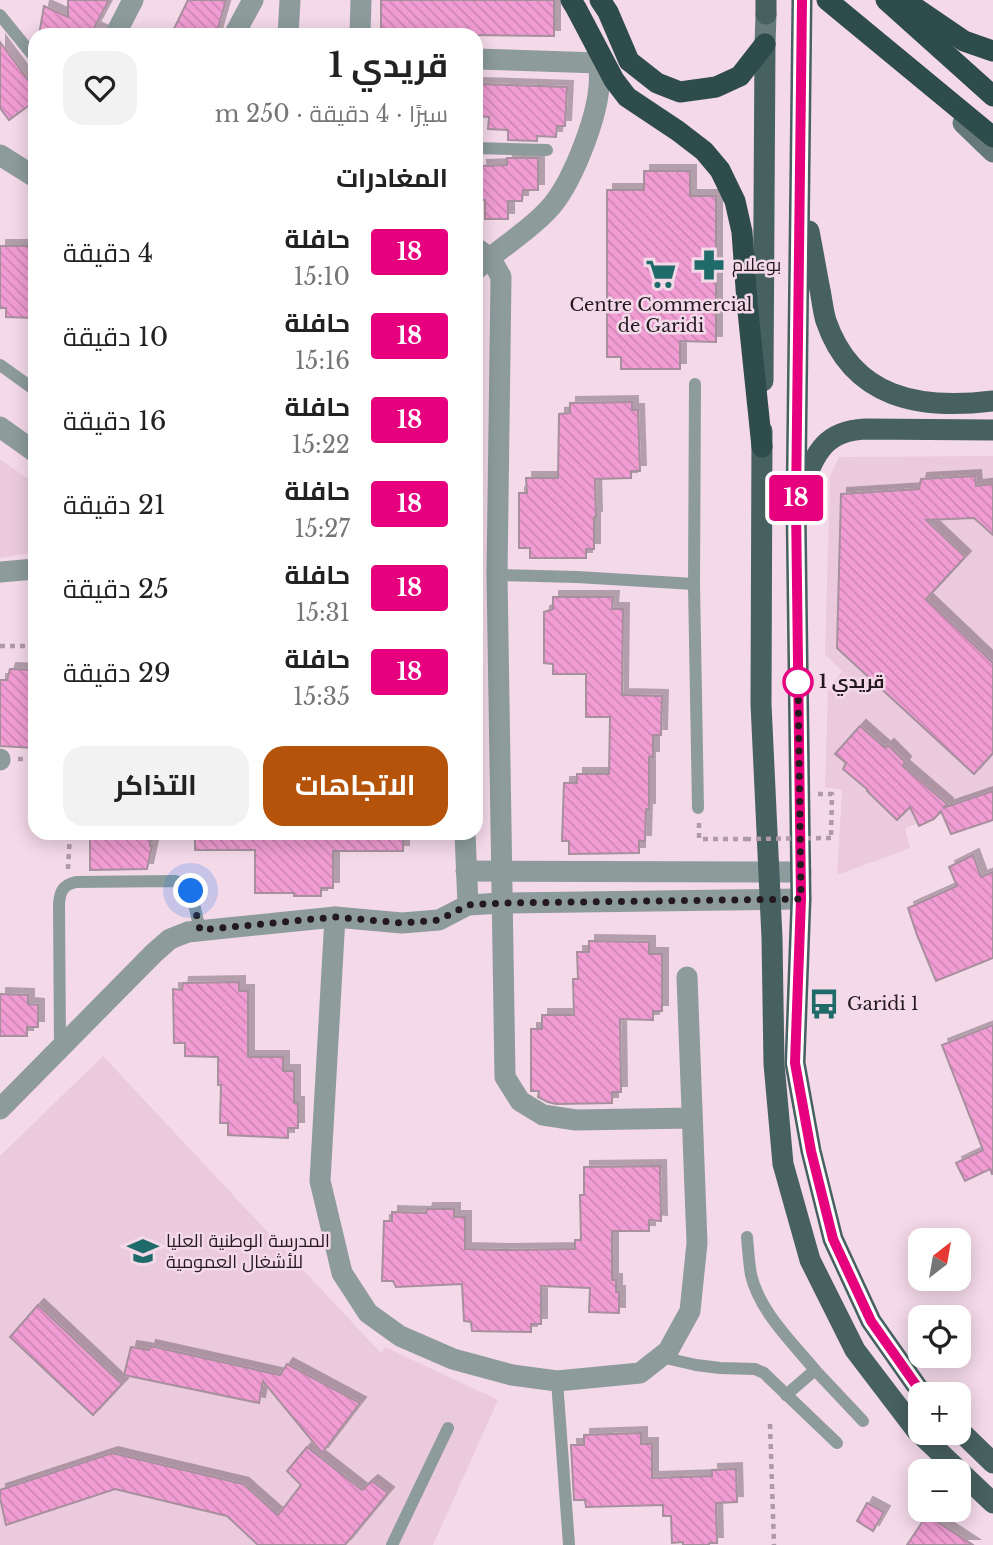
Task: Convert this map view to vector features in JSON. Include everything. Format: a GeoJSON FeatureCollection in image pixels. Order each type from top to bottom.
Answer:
{"type":"FeatureCollection","features":[{"type":"Feature","properties":{"kind":"highway"},"geometry":{"type":"LineString","coordinates":[[571,0],[598,56],[627,97],[704,151],[720,170],[735,201],[742,232],[762,447]]}},
{"type":"Feature","properties":{"kind":"highway"},"geometry":{"type":"LineString","coordinates":[[600,0],[629,61],[657,83],[680,92],[716,87],[740,76],[765,44]]}},
{"type":"Feature","properties":{"kind":"highway"},"geometry":{"type":"LineString","coordinates":[[827,0],[993,137]]}},
{"type":"Feature","properties":{"kind":"highway"},"geometry":{"type":"LineString","coordinates":[[886,0],[993,96]]}},
{"type":"Feature","properties":{"kind":"highway"},"geometry":{"type":"LineString","coordinates":[[904,0],[964,41],[993,51]]}},
{"type":"Feature","properties":{"kind":"main road"},"geometry":{"type":"LineString","coordinates":[[802,0],[796,505],[801,899],[795,1063],[811,1151],[833,1239],[871,1321],[914,1382]]}},
{"type":"Feature","properties":{"kind":"main road"},"geometry":{"type":"LineString","coordinates":[[766,7],[761,704],[774,1064],[782,1164],[810,1261],[855,1350],[908,1417]]}},
{"type":"Feature","properties":{"kind":"main road"},"geometry":{"type":"LineString","coordinates":[[869,36],[993,152]]}},
{"type":"Feature","properties":{"kind":"main road"},"geometry":{"type":"LineString","coordinates":[[801,187],[825,320],[837,345],[853,368],[883,391],[905,399],[932,404],[993,401]]}},
{"type":"Feature","properties":{"kind":"main road"},"geometry":{"type":"LineString","coordinates":[[796,505],[813,460],[820,449],[840,433],[865,429],[993,430]]}},
{"type":"Feature","properties":{"kind":"main road"},"geometry":{"type":"LineString","coordinates":[[971,1442],[993,1463]]}},
{"type":"Feature","properties":{"kind":"main road"},"geometry":{"type":"LineString","coordinates":[[933,1445],[993,1503]]}},
{"type":"Feature","properties":{"kind":"main road"},"geometry":{"type":"LineString","coordinates":[[940,1445],[993,1490]]}},
{"type":"Feature","properties":{"kind":"street"},"geometry":{"type":"LineString","coordinates":[[119,28],[133,0]]}},
{"type":"Feature","properties":{"kind":"street"},"geometry":{"type":"LineString","coordinates":[[238,28],[253,0]]}},
{"type":"Feature","properties":{"kind":"street"},"geometry":{"type":"LineString","coordinates":[[288,28],[290,0]]}},
{"type":"Feature","properties":{"kind":"street"},"geometry":{"type":"LineString","coordinates":[[360,28],[361,0]]}},
{"type":"Feature","properties":{"kind":"street"},"geometry":{"type":"LineString","coordinates":[[483,59],[598,56],[599,88],[586,141],[569,179],[550,208],[525,233],[483,258]]}},
{"type":"Feature","properties":{"kind":"street"},"geometry":{"type":"LineString","coordinates":[[0,155],[28,173]]}},
{"type":"Feature","properties":{"kind":"street"},"geometry":{"type":"LineString","coordinates":[[483,260],[496,267],[501,277],[487,519],[497,575],[505,1077],[520,1101],[543,1115],[576,1120],[692,1118]]}},
{"type":"Feature","properties":{"kind":"street"},"geometry":{"type":"LineString","coordinates":[[0,427],[28,447]]}},
{"type":"Feature","properties":{"kind":"street"},"geometry":{"type":"LineString","coordinates":[[0,572],[28,570]]}},
{"type":"Feature","properties":{"kind":"street"},"geometry":{"type":"LineString","coordinates":[[465,840],[468,905]]}},
{"type":"Feature","properties":{"kind":"street"},"geometry":{"type":"LineString","coordinates":[[466,871],[801,872]]}},
{"type":"Feature","properties":{"kind":"street"},"geometry":{"type":"LineString","coordinates":[[0,1109],[170,939],[188,932],[335,917],[402,923],[439,920],[468,905],[502,903],[801,899]]}},
{"type":"Feature","properties":{"kind":"street"},"geometry":{"type":"LineString","coordinates":[[335,917],[320,1181],[342,1273],[368,1312],[400,1336],[453,1359],[512,1376],[557,1381],[640,1373],[668,1351],[690,1311],[697,1243],[687,977]]}},
{"type":"Feature","properties":{"kind":"lane"},"geometry":{"type":"LineString","coordinates":[[0,15],[28,49]]}},
{"type":"Feature","properties":{"kind":"lane"},"geometry":{"type":"LineString","coordinates":[[483,148],[547,150]]}},
{"type":"Feature","properties":{"kind":"lane"},"geometry":{"type":"LineString","coordinates":[[0,365],[28,383]]}},
{"type":"Feature","properties":{"kind":"lane"},"geometry":{"type":"LineString","coordinates":[[695,384],[694,584],[698,808]]}},
{"type":"Feature","properties":{"kind":"lane"},"geometry":{"type":"LineString","coordinates":[[497,575],[694,584]]}},
{"type":"Feature","properties":{"kind":"lane"},"geometry":{"type":"LineString","coordinates":[[60,1047],[59,904],[62,888],[76,882],[175,881],[184,884],[191,891],[200,930]]}},
{"type":"Feature","properties":{"kind":"lane"},"geometry":{"type":"LineString","coordinates":[[747,1237],[751,1275],[758,1295],[770,1315],[815,1370],[863,1421]]}},
{"type":"Feature","properties":{"kind":"lane"},"geometry":{"type":"LineString","coordinates":[[661,1357],[720,1368],[754,1368],[764,1373],[837,1443]]}},
{"type":"Feature","properties":{"kind":"lane"},"geometry":{"type":"LineString","coordinates":[[786,1395],[815,1370]]}},
{"type":"Feature","properties":{"kind":"lane"},"geometry":{"type":"LineString","coordinates":[[557,1381],[569,1545]]}},
{"type":"Feature","properties":{"kind":"lane"},"geometry":{"type":"LineString","coordinates":[[392,1545],[448,1428]]}},
{"type":"Feature","properties":{"kind":"path"},"geometry":{"type":"LineString","coordinates":[[0,646],[28,646]]}},
{"type":"Feature","properties":{"kind":"path"},"geometry":{"type":"LineString","coordinates":[[699,839],[831,838],[832,794]]}},
{"type":"Feature","properties":{"kind":"path"},"geometry":{"type":"LineString","coordinates":[[68,884],[70,840]]}},
{"type":"Feature","properties":{"kind":"path"},"geometry":{"type":"LineString","coordinates":[[770,1424],[774,1545]]}},
{"type":"Feature","properties":{"kind":"shaded area"},"geometry":{"type":"Polygon","coordinates":[[[993,456],[993,796],[905,828],[910,848],[837,875],[842,790],[825,787],[828,691],[842,671],[825,654],[830,476],[839,457],[993,456]]]}},
{"type":"Feature","properties":{"kind":"shaded area"},"geometry":{"type":"Polygon","coordinates":[[[0,459],[28,479],[28,553],[0,558],[0,459]]]}},
{"type":"Feature","properties":{"kind":"shaded area","name":"المدرسة الوطنية العليا للأشغال العمومية"},"geometry":{"type":"Polygon","coordinates":[[[103,1056],[381,1353],[385,1347],[498,1400],[433,1545],[0,1545],[0,1156],[103,1056]]]}},
{"type":"Feature","properties":{"kind":"building"},"geometry":{"type":"Polygon","coordinates":[[[68,0],[109,0],[94,28],[40,28],[44,6],[68,17],[68,0]]]}},
{"type":"Feature","properties":{"kind":"building"},"geometry":{"type":"Polygon","coordinates":[[[188,0],[226,0],[218,28],[174,28],[188,0]]]}},
{"type":"Feature","properties":{"kind":"building"},"geometry":{"type":"Polygon","coordinates":[[[381,0],[554,0],[554,36],[483,35],[483,28],[381,28],[381,0]]]}},
{"type":"Feature","properties":{"kind":"building"},"geometry":{"type":"Polygon","coordinates":[[[0,42],[28,80],[28,106],[9,120],[0,108],[0,42]]]}},
{"type":"Feature","properties":{"kind":"building"},"geometry":{"type":"Polygon","coordinates":[[[483,84],[567,87],[565,126],[557,126],[556,137],[537,136],[537,141],[508,140],[508,130],[488,129],[489,117],[483,117],[483,84]]]}},
{"type":"Feature","properties":{"kind":"building"},"geometry":{"type":"Polygon","coordinates":[[[507,158],[538,158],[538,190],[523,190],[522,201],[508,201],[508,219],[485,219],[483,166],[507,165],[507,158]]]}},
{"type":"Feature","properties":{"kind":"building","name":"Centre Commercial de Garidi"},"geometry":{"type":"Polygon","coordinates":[[[644,171],[690,171],[690,196],[716,196],[716,342],[680,341],[680,369],[621,369],[621,357],[607,357],[607,190],[644,190],[644,171]]]}},
{"type":"Feature","properties":{"kind":"building"},"geometry":{"type":"Polygon","coordinates":[[[0,246],[28,246],[28,318],[6,317],[6,308],[0,308],[0,246]]]}},
{"type":"Feature","properties":{"kind":"building"},"geometry":{"type":"Polygon","coordinates":[[[632,402],[632,410],[638,410],[640,471],[631,471],[631,478],[595,479],[594,549],[586,549],[586,558],[530,558],[530,548],[519,548],[519,493],[527,493],[526,478],[558,478],[559,414],[570,413],[570,403],[632,402]]]}},
{"type":"Feature","properties":{"kind":"building"},"geometry":{"type":"Polygon","coordinates":[[[975,476],[976,486],[993,484],[993,535],[974,518],[926,520],[965,557],[926,599],[993,663],[993,753],[974,774],[837,648],[841,494],[919,489],[921,479],[975,476]]]}},
{"type":"Feature","properties":{"kind":"building"},"geometry":{"type":"Polygon","coordinates":[[[553,597],[613,597],[612,609],[623,609],[622,695],[662,696],[661,735],[653,735],[653,757],[649,757],[649,809],[646,809],[645,841],[639,841],[639,853],[569,854],[569,841],[562,841],[564,783],[577,783],[577,774],[609,774],[610,717],[586,717],[586,674],[553,674],[553,664],[544,663],[544,612],[553,609],[553,597]]]}},
{"type":"Feature","properties":{"kind":"building"},"geometry":{"type":"Polygon","coordinates":[[[10,669],[28,670],[28,748],[0,746],[0,680],[7,680],[10,669]]]}},
{"type":"Feature","properties":{"kind":"building"},"geometry":{"type":"Polygon","coordinates":[[[860,726],[885,748],[888,745],[905,762],[903,766],[947,804],[943,808],[993,791],[993,820],[951,834],[941,811],[934,819],[919,826],[910,807],[897,820],[843,769],[846,763],[835,754],[860,726]]]}},
{"type":"Feature","properties":{"kind":"building"},"geometry":{"type":"Polygon","coordinates":[[[90,840],[150,840],[152,846],[147,869],[90,870],[90,840]]]}},
{"type":"Feature","properties":{"kind":"building"},"geometry":{"type":"Polygon","coordinates":[[[195,840],[403,840],[403,851],[333,851],[333,888],[321,888],[321,896],[255,893],[255,850],[195,850],[195,840]]]}},
{"type":"Feature","properties":{"kind":"building"},"geometry":{"type":"Polygon","coordinates":[[[973,855],[981,877],[993,872],[993,958],[936,981],[908,908],[957,886],[949,867],[973,855]]]}},
{"type":"Feature","properties":{"kind":"building"},"geometry":{"type":"Polygon","coordinates":[[[589,941],[649,942],[649,954],[662,954],[662,1011],[653,1011],[653,1020],[620,1019],[621,1092],[612,1092],[612,1103],[556,1104],[538,1097],[539,1091],[531,1091],[531,1029],[542,1029],[542,1015],[574,1015],[573,979],[578,979],[577,952],[589,952],[589,941]]]}},
{"type":"Feature","properties":{"kind":"building"},"geometry":{"type":"Polygon","coordinates":[[[239,982],[239,991],[248,991],[248,1057],[283,1057],[283,1071],[294,1071],[294,1103],[298,1103],[298,1128],[288,1128],[288,1138],[228,1135],[228,1123],[220,1123],[221,1085],[218,1085],[218,1057],[185,1056],[185,1043],[174,1043],[173,989],[182,990],[183,983],[239,982]]]}},
{"type":"Feature","properties":{"kind":"building"},"geometry":{"type":"Polygon","coordinates":[[[0,994],[28,995],[28,1004],[38,1005],[38,1027],[27,1027],[27,1036],[0,1036],[0,994]]]}},
{"type":"Feature","properties":{"kind":"building"},"geometry":{"type":"Polygon","coordinates":[[[993,1025],[993,1174],[990,1169],[965,1181],[956,1163],[983,1150],[942,1045],[993,1025]]]}},
{"type":"Feature","properties":{"kind":"building"},"geometry":{"type":"Polygon","coordinates":[[[660,1166],[661,1221],[649,1220],[649,1231],[612,1231],[612,1280],[616,1280],[616,1292],[619,1292],[619,1313],[589,1312],[590,1288],[541,1286],[541,1324],[531,1324],[531,1332],[472,1331],[471,1322],[464,1321],[462,1284],[396,1287],[393,1281],[382,1281],[384,1221],[392,1221],[392,1212],[426,1213],[427,1209],[454,1209],[454,1217],[465,1217],[465,1249],[575,1249],[575,1240],[581,1240],[580,1195],[584,1195],[584,1167],[660,1166]]]}},
{"type":"Feature","properties":{"kind":"building"},"geometry":{"type":"Polygon","coordinates":[[[38,1305],[122,1384],[93,1415],[10,1337],[38,1305]]]}},
{"type":"Feature","properties":{"kind":"building"},"geometry":{"type":"Polygon","coordinates":[[[150,1346],[280,1375],[287,1364],[360,1403],[322,1453],[263,1381],[259,1403],[124,1375],[131,1347],[149,1350],[150,1346]]]}},
{"type":"Feature","properties":{"kind":"building"},"geometry":{"type":"Polygon","coordinates":[[[641,1433],[641,1444],[652,1444],[652,1478],[712,1476],[712,1470],[736,1469],[737,1502],[716,1503],[717,1543],[672,1543],[671,1516],[663,1516],[663,1505],[586,1507],[585,1500],[574,1500],[571,1445],[584,1445],[584,1435],[641,1433]]]}},
{"type":"Feature","properties":{"kind":"building"},"geometry":{"type":"Polygon","coordinates":[[[307,1447],[362,1490],[372,1481],[388,1493],[345,1545],[258,1545],[227,1516],[115,1489],[6,1525],[0,1498],[0,1490],[112,1453],[243,1484],[278,1515],[301,1485],[287,1471],[307,1447]]]}},
{"type":"Feature","properties":{"kind":"building"},"geometry":{"type":"Polygon","coordinates":[[[867,1503],[884,1512],[873,1531],[857,1521],[867,1503]]]}},
{"type":"Feature","properties":{"kind":"building"},"geometry":{"type":"Polygon","coordinates":[[[922,1522],[938,1522],[973,1545],[907,1545],[922,1522]]]}},
{"type":"Feature","properties":{"kind":"bus line","name":"18"},"geometry":{"type":"LineString","coordinates":[[802,0],[796,505],[801,899],[795,1063],[811,1151],[833,1239],[871,1321],[914,1382]]}},
{"type":"Feature","properties":{"kind":"place","name":"بوعلام"},"geometry":{"type":"Point","coordinates":[709,265]}},
{"type":"Feature","properties":{"kind":"place","name":"Centre Commercial de Garidi"},"geometry":{"type":"Point","coordinates":[661,274]}},
{"type":"Feature","properties":{"kind":"place","name":"قريدي 1"},"geometry":{"type":"Point","coordinates":[798,682]}},
{"type":"Feature","properties":{"kind":"place","name":"Garidi 1"},"geometry":{"type":"Point","coordinates":[824,1004]}},
{"type":"Feature","properties":{"kind":"place","name":"المدرسة الوطنية العليا للأشغال العمومية"},"geometry":{"type":"Point","coordinates":[143,1251]}},
{"type":"Feature","properties":{"kind":"route"},"geometry":{"type":"LineString","coordinates":[[191,891],[200,930],[335,917],[402,923],[439,920],[468,905],[502,903],[801,899],[798,682]]}}]}
